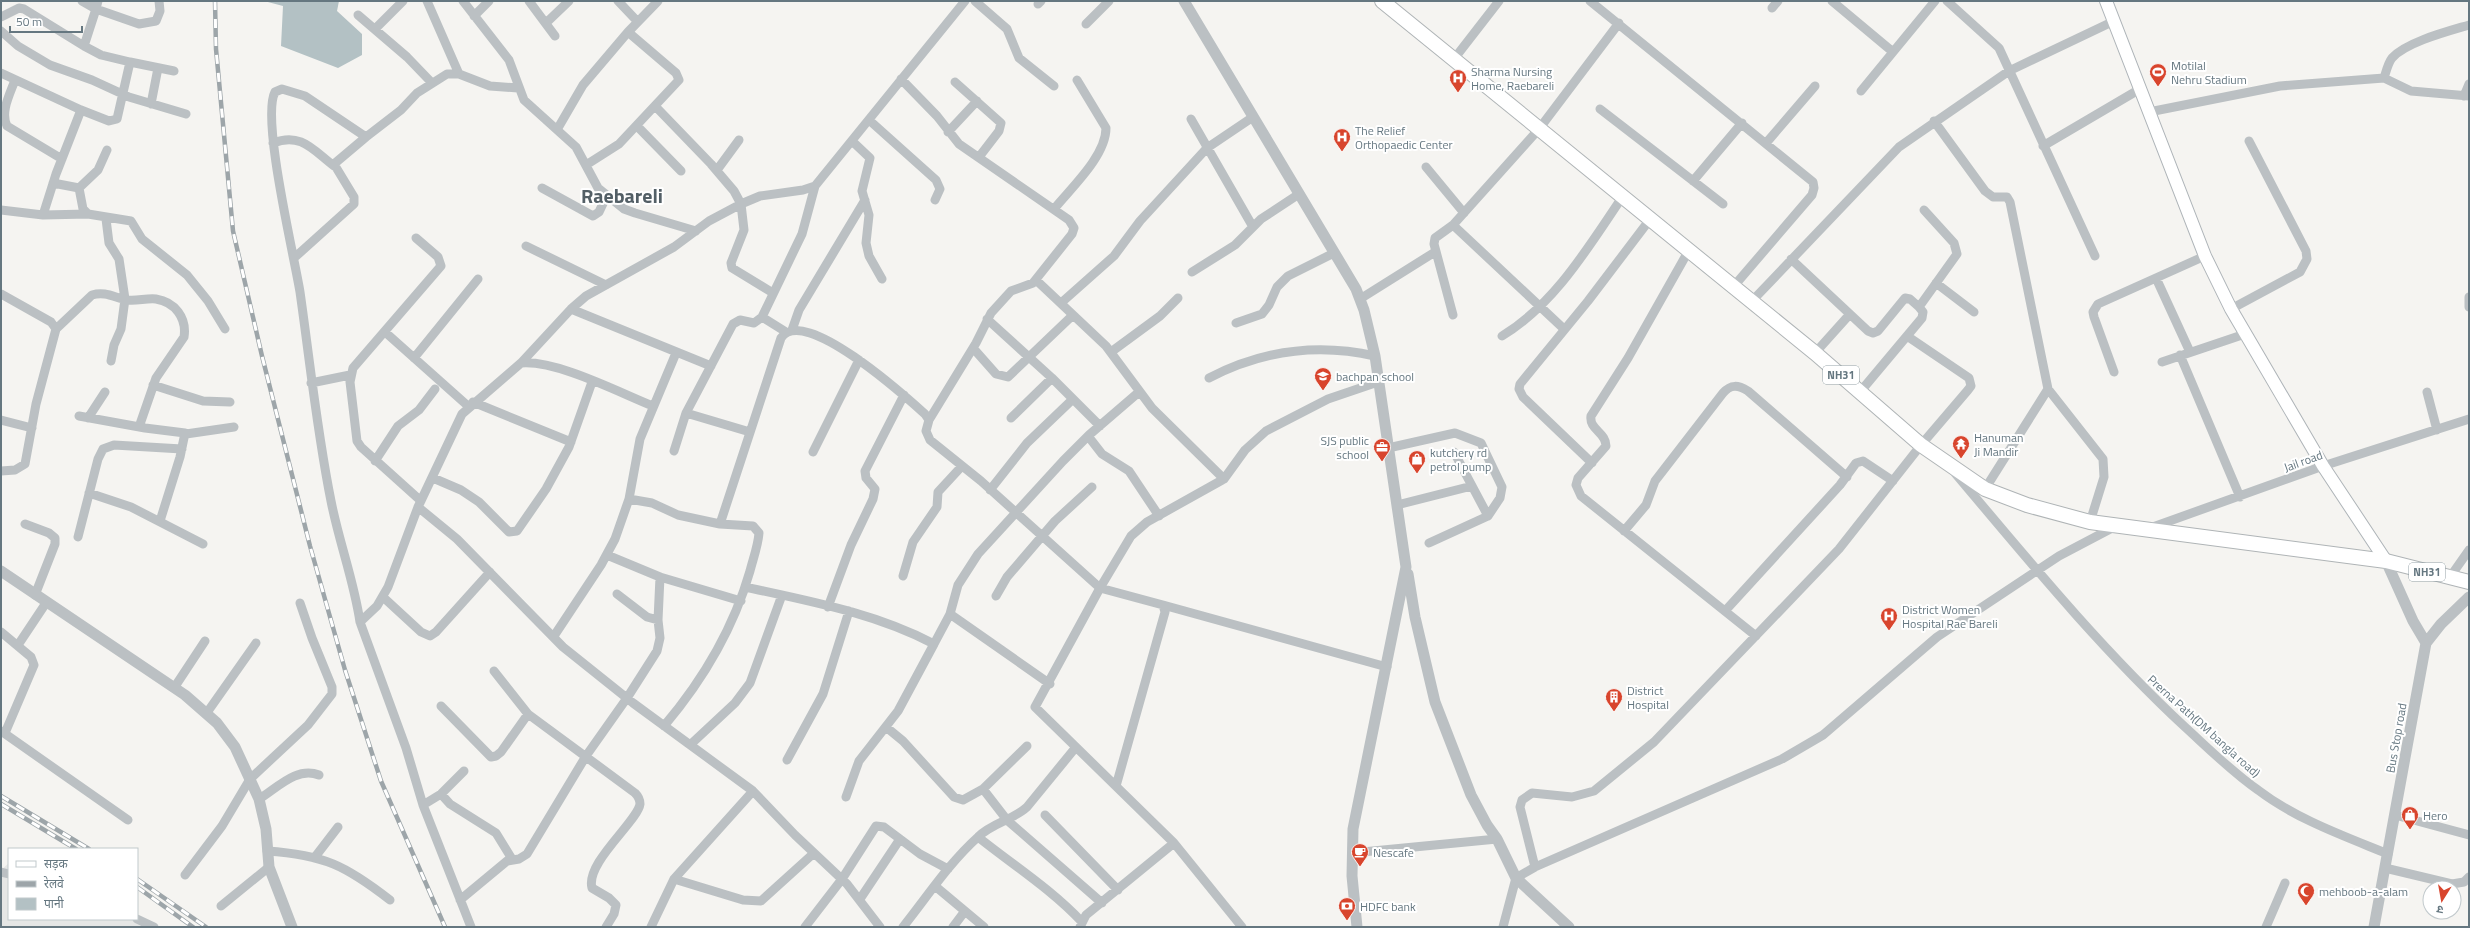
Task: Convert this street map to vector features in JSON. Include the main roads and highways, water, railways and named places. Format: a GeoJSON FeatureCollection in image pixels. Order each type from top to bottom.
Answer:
{"type":"FeatureCollection","features":[{"type":"Feature","properties":{"kind":"highway","name":"NH31"},"geometry":{"type":"LineString","coordinates":[[1382,1],[1734,286],[1815,353],[1921,445],[1951,468],[1985,490],[2027,505],[2090,522],[2386,561],[2469,582]]}},
{"type":"Feature","properties":{"kind":"main road"},"geometry":{"type":"LineString","coordinates":[[2106,1],[2205,256],[2231,309],[2323,466],[2386,561]]}},
{"type":"Feature","properties":{"kind":"water"},"geometry":{"type":"Polygon","coordinates":[[[264,1],[339,1],[337,11],[362,34],[362,55],[338,68],[281,46],[283,6],[264,1]]]}},
{"type":"Feature","properties":{"kind":"railway"},"geometry":{"type":"LineString","coordinates":[[215,1],[216,49],[233,231],[262,356],[310,546],[345,670],[381,781],[445,927]]}},
{"type":"Feature","properties":{"kind":"railway"},"geometry":{"type":"LineString","coordinates":[[1,796],[87,848]]}},
{"type":"Feature","properties":{"kind":"railway"},"geometry":{"type":"LineString","coordinates":[[1,804],[74,848]]}},
{"type":"Feature","properties":{"kind":"railway"},"geometry":{"type":"LineString","coordinates":[[138,880],[206,927]]}},
{"type":"Feature","properties":{"kind":"railway"},"geometry":{"type":"LineString","coordinates":[[138,888],[193,927]]}},
{"type":"Feature","properties":{"kind":"place","name":"Motilal Nehru Stadium"},"geometry":{"type":"Point","coordinates":[2158,87]}},
{"type":"Feature","properties":{"kind":"place","name":"Sharma Nursing Home, Raebareli"},"geometry":{"type":"Point","coordinates":[1458,93]}},
{"type":"Feature","properties":{"kind":"place","name":"The Relief Orthopaedic Center"},"geometry":{"type":"Point","coordinates":[1342,152]}},
{"type":"Feature","properties":{"kind":"place","name":"bachpan school"},"geometry":{"type":"Point","coordinates":[1323,391]}},
{"type":"Feature","properties":{"kind":"place","name":"Hanuman Ji Mandir"},"geometry":{"type":"Point","coordinates":[1961,459]}},
{"type":"Feature","properties":{"kind":"place","name":"SJS public school"},"geometry":{"type":"Point","coordinates":[1382,462]}},
{"type":"Feature","properties":{"kind":"place","name":"kutchery rd petrol pump"},"geometry":{"type":"Point","coordinates":[1417,474]}},
{"type":"Feature","properties":{"kind":"place","name":"District Women Hospital Rae Bareli"},"geometry":{"type":"Point","coordinates":[1889,631]}},
{"type":"Feature","properties":{"kind":"place","name":"District Hospital"},"geometry":{"type":"Point","coordinates":[1614,712]}},
{"type":"Feature","properties":{"kind":"place","name":"Hero"},"geometry":{"type":"Point","coordinates":[2410,830]}},
{"type":"Feature","properties":{"kind":"place","name":"Nescafe"},"geometry":{"type":"Point","coordinates":[1360,867]}},
{"type":"Feature","properties":{"kind":"place","name":"mehboob-a-alam"},"geometry":{"type":"Point","coordinates":[2306,906]}},
{"type":"Feature","properties":{"kind":"place","name":"HDFC bank"},"geometry":{"type":"Point","coordinates":[1347,921]}},
{"type":"Feature","properties":{"kind":"district","name":"Raebareli"},"geometry":{"type":"Point","coordinates":[622,195]}}]}
